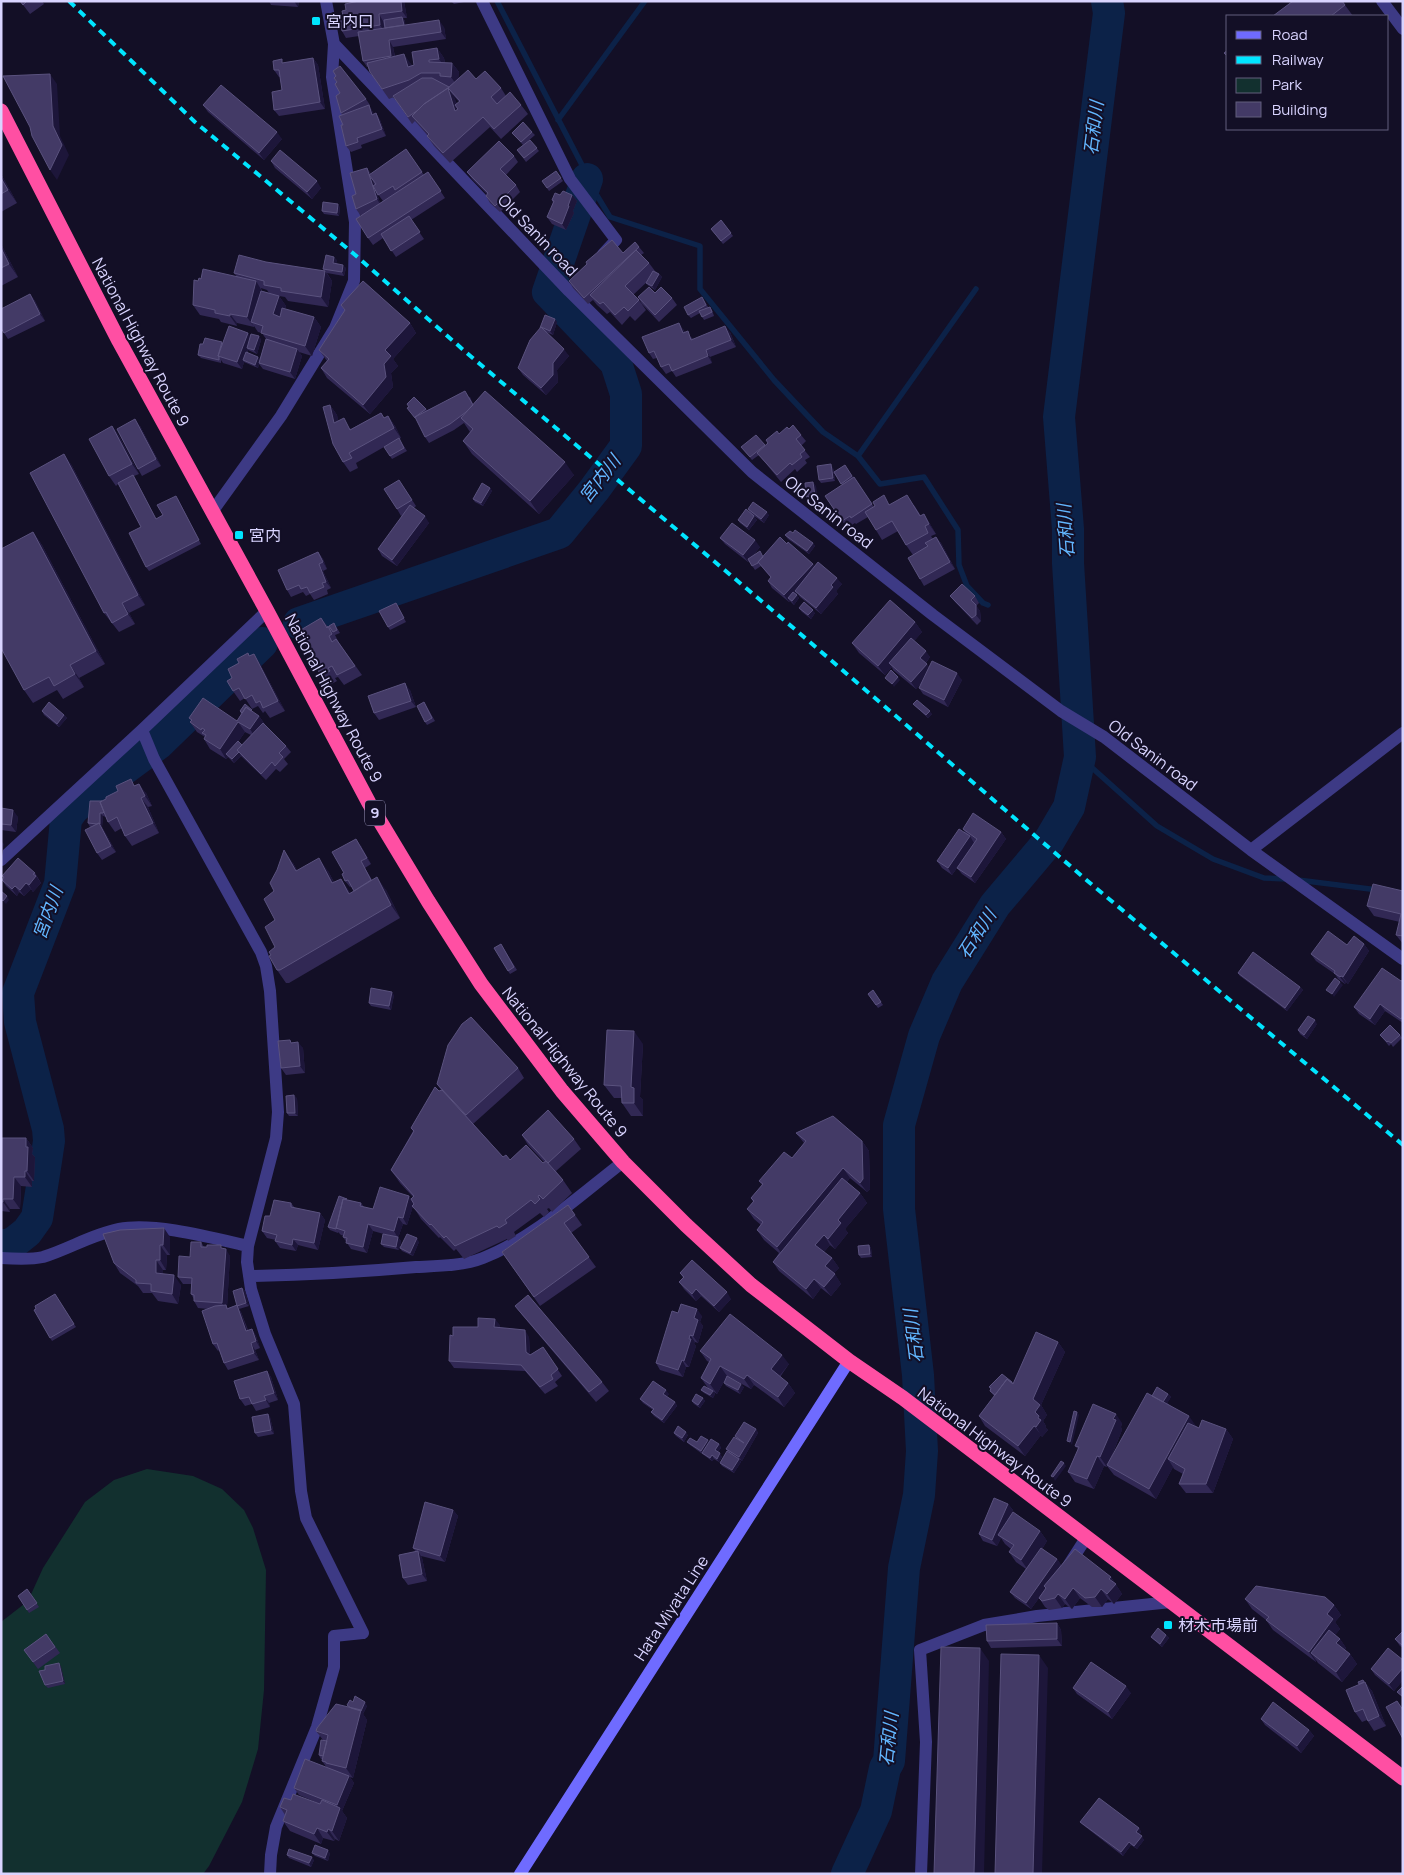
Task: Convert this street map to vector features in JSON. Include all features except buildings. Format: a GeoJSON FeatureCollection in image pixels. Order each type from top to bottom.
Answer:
{"type":"FeatureCollection","features":[{"type":"Feature","properties":{"kind":"highway","name":"National Highway Route 9"},"geometry":{"type":"LineString","coordinates":[[1,111],[119,341],[267,611],[369,803],[481,984],[562,1091],[623,1162],[686,1225],[751,1285],[849,1361],[903,1398],[1403,1778]]}},
{"type":"Feature","properties":{"kind":"main road","name":"Hata Miyata Line"},"geometry":{"type":"LineString","coordinates":[[520,1874],[849,1361]]}},
{"type":"Feature","properties":{"kind":"street"},"geometry":{"type":"LineString","coordinates":[[212,512],[281,416],[335,328],[354,281],[354,222],[332,77],[334,44],[326,1]]}},
{"type":"Feature","properties":{"kind":"street"},"geometry":{"type":"LineString","coordinates":[[482,1],[570,179],[616,240],[596,262]]}},
{"type":"Feature","properties":{"kind":"street"},"geometry":{"type":"LineString","coordinates":[[1382,1],[1403,29]]}},
{"type":"Feature","properties":{"kind":"street","name":"Old Sanin road"},"geometry":{"type":"LineString","coordinates":[[334,44],[752,472],[933,616],[1061,710],[1104,737],[1251,850],[1403,959]]}},
{"type":"Feature","properties":{"kind":"street"},"geometry":{"type":"LineString","coordinates":[[1,860],[267,611]]}},
{"type":"Feature","properties":{"kind":"street"},"geometry":{"type":"LineString","coordinates":[[142,730],[154,759],[261,952],[268,978],[278,1112],[277,1129],[248,1246],[247,1262],[250,1289],[265,1334],[294,1404],[301,1491],[306,1518],[364,1633],[334,1636],[334,1668],[317,1727],[276,1827],[270,1874]]}},
{"type":"Feature","properties":{"kind":"street"},"geometry":{"type":"LineString","coordinates":[[1251,850],[1403,733]]}},
{"type":"Feature","properties":{"kind":"street"},"geometry":{"type":"LineString","coordinates":[[250,1276],[457,1264],[481,1259],[505,1248],[529,1233],[623,1162]]}},
{"type":"Feature","properties":{"kind":"street"},"geometry":{"type":"LineString","coordinates":[[1,1258],[42,1257],[118,1229],[134,1227],[200,1235],[248,1246]]}},
{"type":"Feature","properties":{"kind":"street"},"geometry":{"type":"LineString","coordinates":[[1061,1577],[1086,1538]]}},
{"type":"Feature","properties":{"kind":"street"},"geometry":{"type":"LineString","coordinates":[[1037,1616],[1047,1600]]}},
{"type":"Feature","properties":{"kind":"street"},"geometry":{"type":"LineString","coordinates":[[921,1874],[926,1742],[920,1650],[984,1625],[1037,1616],[1170,1602]]}},
{"type":"Feature","properties":{"kind":"green space"},"geometry":{"type":"Polygon","coordinates":[[[147,1469],[193,1476],[222,1489],[244,1510],[253,1528],[266,1570],[264,1690],[258,1749],[242,1802],[203,1874],[1,1874],[1,1622],[28,1601],[43,1568],[85,1502],[114,1480],[147,1469]]]}},
{"type":"Feature","properties":{"kind":"waterway"},"geometry":{"type":"LineString","coordinates":[[497,1],[582,165],[587,179],[610,217],[700,246],[700,289],[774,380],[823,432],[858,456],[880,484],[924,477],[958,530],[959,565],[967,586],[983,603],[988,605]]}},
{"type":"Feature","properties":{"kind":"waterway"},"geometry":{"type":"LineString","coordinates":[[558,120],[645,1]]}},
{"type":"Feature","properties":{"kind":"waterway","name":"石和川"},"geometry":{"type":"LineString","coordinates":[[847,1874],[876,1811],[885,1768],[889,1761],[904,1568],[919,1495],[922,1451],[918,1375],[899,1209],[899,1125],[924,1036],[947,982],[995,905],[1049,841],[1069,807],[1080,757],[1068,563],[1068,529],[1059,417],[1109,13],[1107,1]]}},
{"type":"Feature","properties":{"kind":"waterway","name":"宮内川"},"geometry":{"type":"LineString","coordinates":[[299,623],[559,533],[626,446],[626,394],[616,363],[548,292],[587,179]]}},
{"type":"Feature","properties":{"kind":"waterway"},"geometry":{"type":"LineString","coordinates":[[858,456],[976,289]]}},
{"type":"Feature","properties":{"kind":"waterway","name":"宮内川"},"geometry":{"type":"LineString","coordinates":[[1,1245],[9,1245],[17,1240],[27,1232],[37,1218],[46,1161],[49,1141],[48,1129],[20,1022],[18,993],[60,884],[66,819],[73,809],[93,792],[158,744],[262,643]]}},
{"type":"Feature","properties":{"kind":"waterway"},"geometry":{"type":"LineString","coordinates":[[1080,757],[1157,826],[1213,859],[1264,878],[1286,879]]}},
{"type":"Feature","properties":{"kind":"waterway"},"geometry":{"type":"LineString","coordinates":[[1298,880],[1378,890]]}},
{"type":"Feature","properties":{"kind":"railway"},"geometry":{"type":"LineString","coordinates":[[69,1],[195,122],[354,254],[468,354],[797,631],[1090,883],[1403,1145]]}},
{"type":"Feature","properties":{"kind":"place","name":"宮内口"},"geometry":{"type":"Point","coordinates":[316,21]}},
{"type":"Feature","properties":{"kind":"place","name":"宮内"},"geometry":{"type":"Point","coordinates":[239,535]}},
{"type":"Feature","properties":{"kind":"place","name":"材木市場前"},"geometry":{"type":"Point","coordinates":[1168,1625]}}]}
